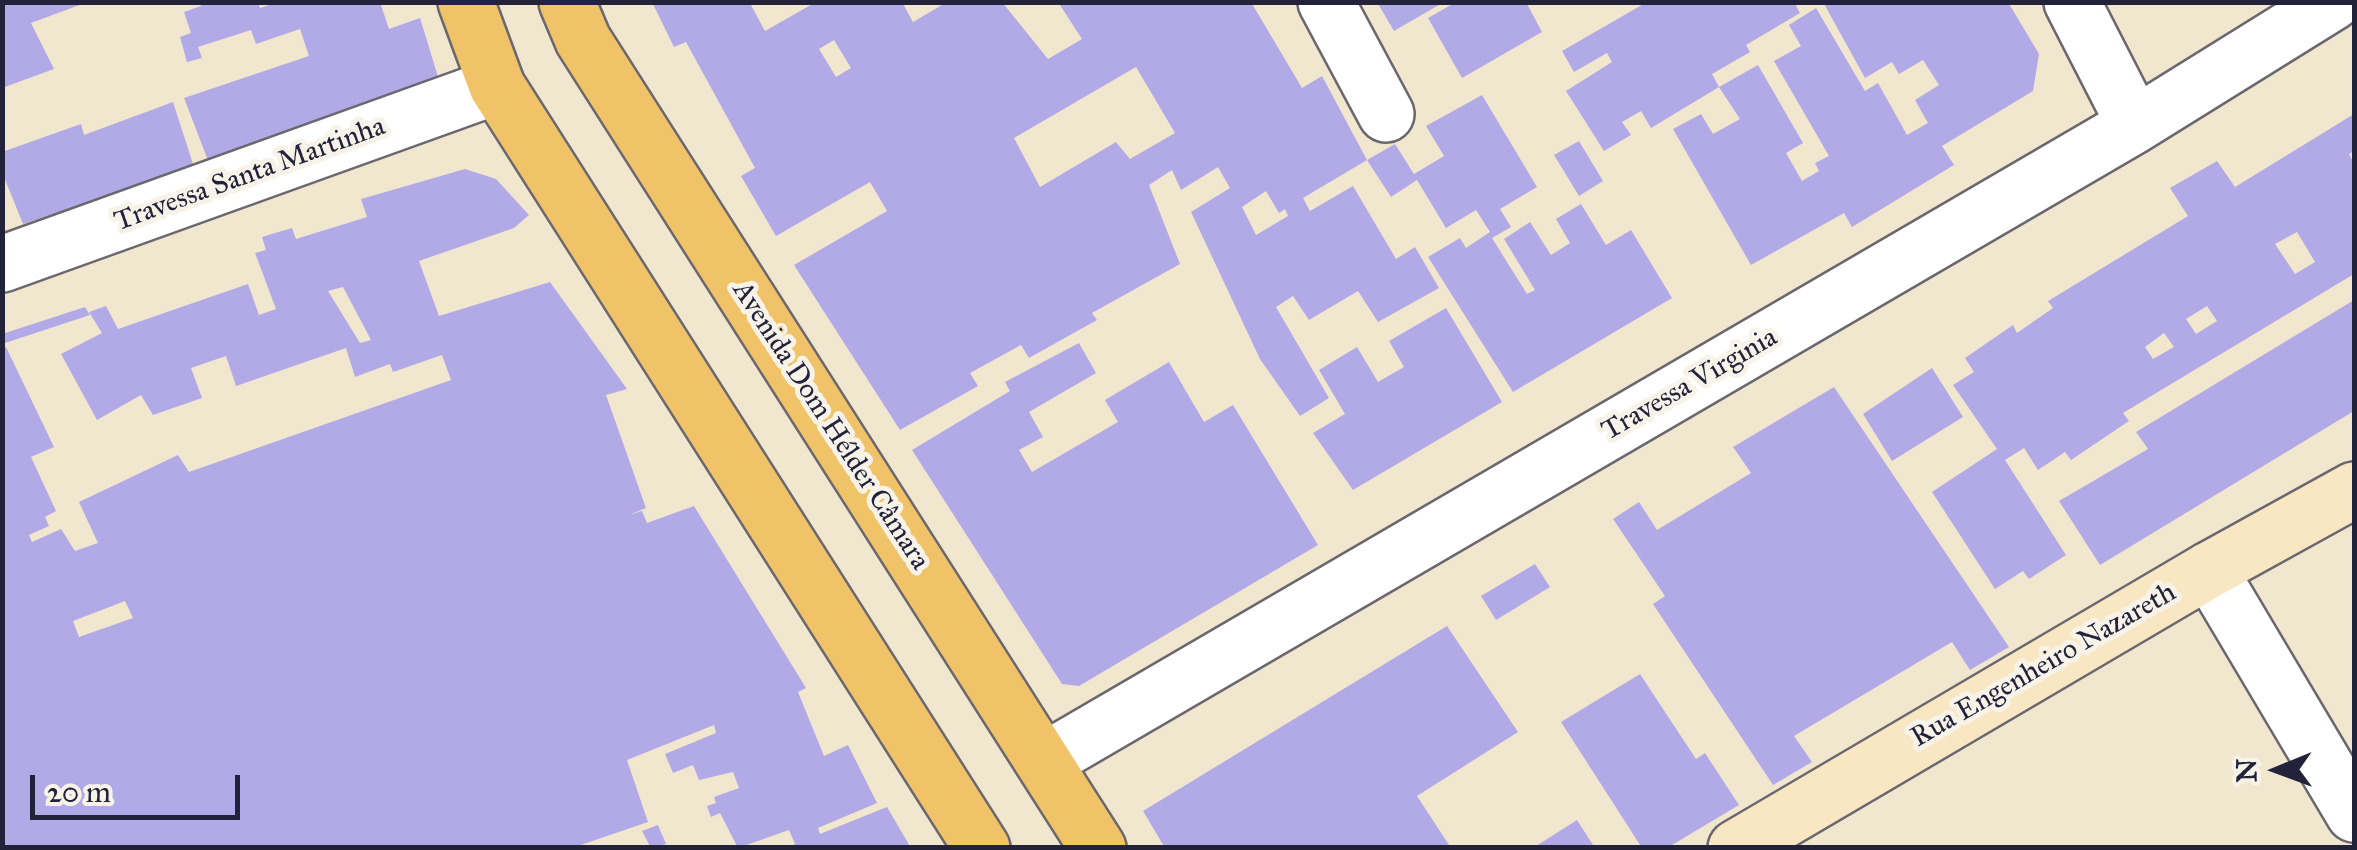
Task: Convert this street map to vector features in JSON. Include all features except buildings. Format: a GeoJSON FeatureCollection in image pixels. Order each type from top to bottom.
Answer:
{"type":"FeatureCollection","features":[{"type":"Feature","properties":{"kind":"main road"},"geometry":{"type":"LineString","coordinates":[[466,2],[497,86],[982,848]]}},
{"type":"Feature","properties":{"kind":"main road","name":"Avenida Dom Hélder Câmara"},"geometry":{"type":"LineString","coordinates":[[567,2],[583,40],[1098,848]]}},
{"type":"Feature","properties":{"kind":"street"},"geometry":{"type":"LineString","coordinates":[[1326,2],[1386,114]]}},
{"type":"Feature","properties":{"kind":"street"},"geometry":{"type":"LineString","coordinates":[[2072,2],[2135,125]]}},
{"type":"Feature","properties":{"kind":"street","name":"Travessa Virginia"},"geometry":{"type":"LineString","coordinates":[[1044,762],[2135,125],[2332,2]]}},
{"type":"Feature","properties":{"kind":"street","name":"Travessa Santa Martinha"},"geometry":{"type":"LineString","coordinates":[[2,264],[497,86]]}},
{"type":"Feature","properties":{"kind":"street","name":"Rua Engenheiro Nazareth"},"geometry":{"type":"LineString","coordinates":[[1736,848],[2209,570],[2354,490]]}},
{"type":"Feature","properties":{"kind":"street"},"geometry":{"type":"LineString","coordinates":[[2209,570],[2354,814]]}}]}
